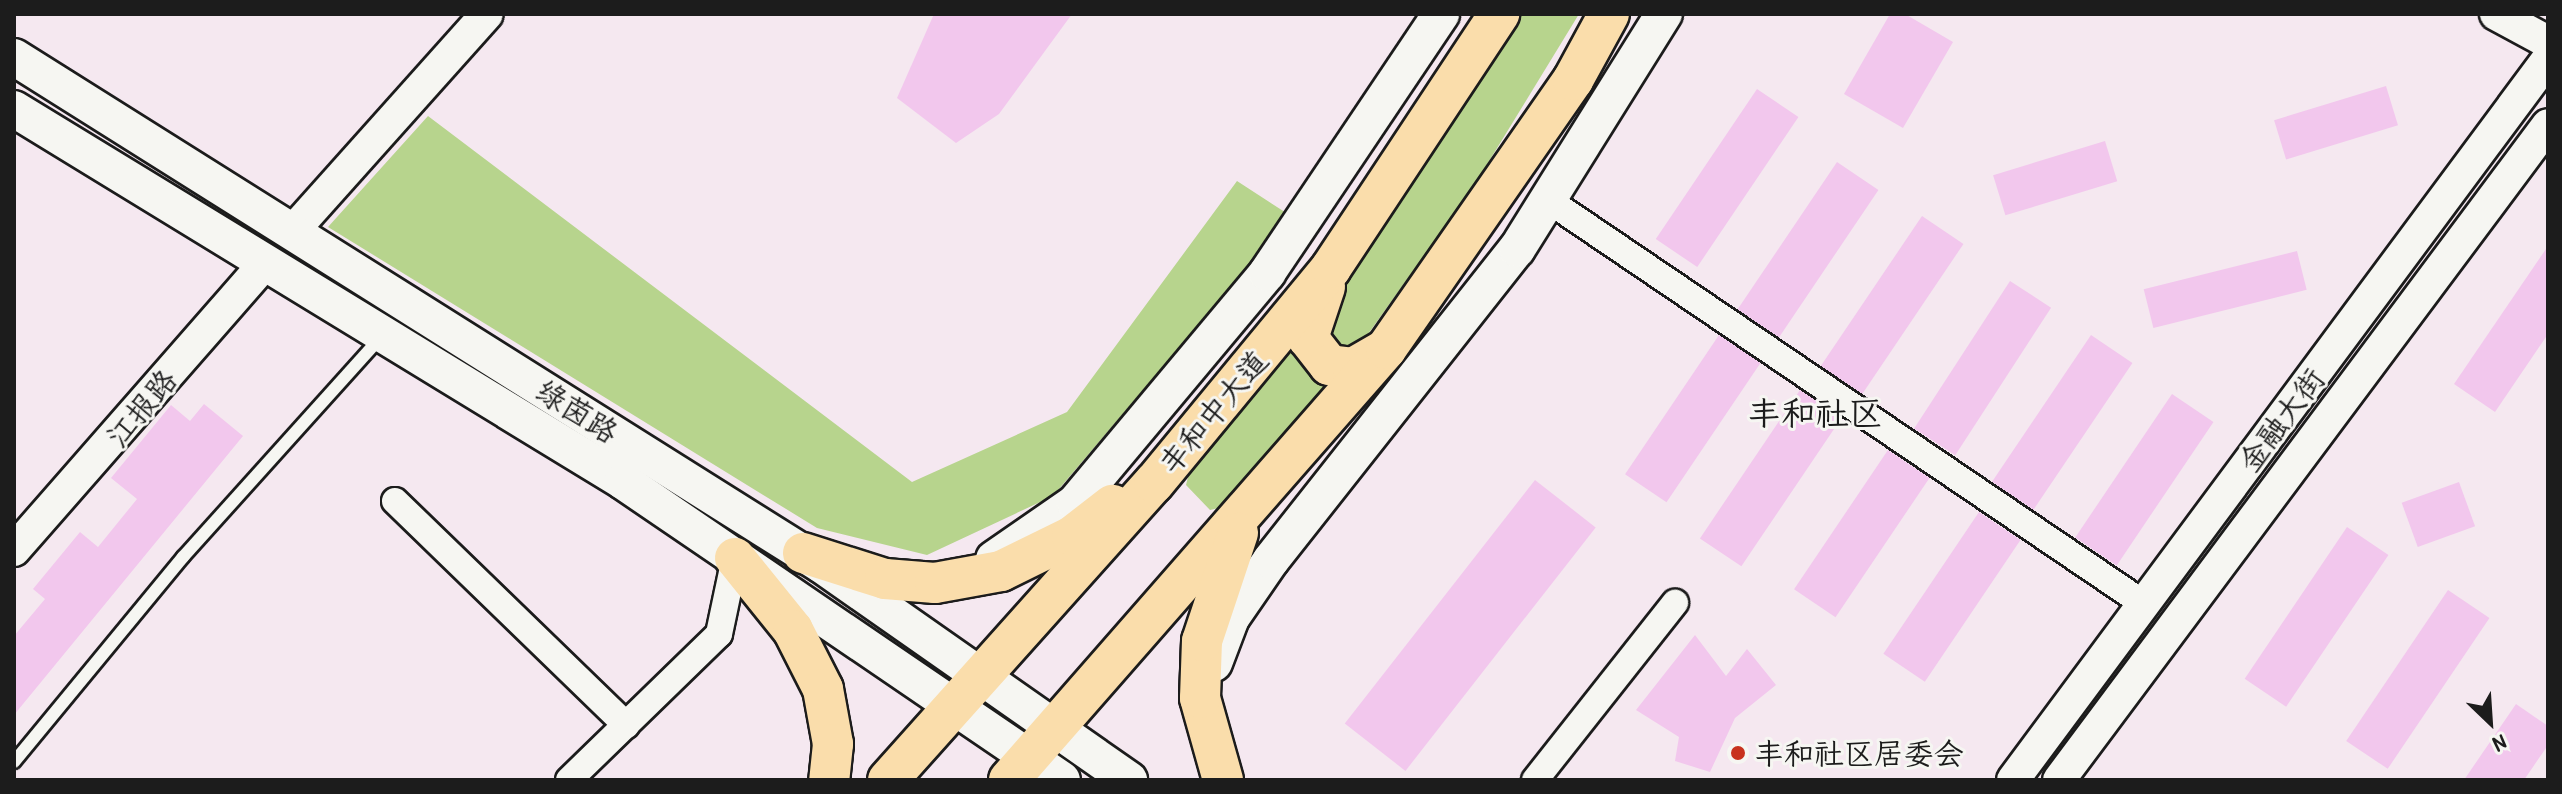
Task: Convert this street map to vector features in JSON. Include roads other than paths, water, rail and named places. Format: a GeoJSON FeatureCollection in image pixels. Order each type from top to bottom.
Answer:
{"type":"FeatureCollection","features":[{"type":"Feature","properties":{"kind":"main road"},"geometry":{"type":"LineString","coordinates":[[968,577],[1075,503],[1267,273],[1441,14]]}},
{"type":"Feature","properties":{"kind":"main road","name":"丰和中大道"},"geometry":{"type":"LineString","coordinates":[[888,780],[984,677],[1179,454],[1331,268],[1499,14]]}},
{"type":"Feature","properties":{"kind":"main road"},"geometry":{"type":"LineString","coordinates":[[1034,772],[1057,728],[1386,349],[1573,80],[1609,14]]}},
{"type":"Feature","properties":{"kind":"main road"},"geometry":{"type":"LineString","coordinates":[[1200,698],[1239,606],[1468,316],[1548,200],[1664,14]]}},
{"type":"Feature","properties":{"kind":"main road","name":"绿茵路"},"geometry":{"type":"LineString","coordinates":[[14,57],[803,553],[1129,780]]}},
{"type":"Feature","properties":{"kind":"main road","name":"绿茵路"},"geometry":{"type":"LineString","coordinates":[[14,109],[383,335],[735,558],[957,707],[1034,772]]}},
{"type":"Feature","properties":{"kind":"main road"},"geometry":{"type":"LineString","coordinates":[[1331,268],[1308,338],[1329,365],[1353,368],[1386,349]]}},
{"type":"Feature","properties":{"kind":"main road"},"geometry":{"type":"LineString","coordinates":[[803,553],[885,579],[968,577],[1001,571],[1072,536],[1179,454]]}},
{"type":"Feature","properties":{"kind":"main road"},"geometry":{"type":"LineString","coordinates":[[1223,780],[1200,698],[1202,641],[1245,511]]}},
{"type":"Feature","properties":{"kind":"main road"},"geometry":{"type":"LineString","coordinates":[[735,558],[793,630],[823,689],[833,744],[829,780]]}},
{"type":"Feature","properties":{"kind":"street"},"geometry":{"type":"LineString","coordinates":[[292,232],[487,14]]}},
{"type":"Feature","properties":{"kind":"street"},"geometry":{"type":"LineString","coordinates":[[2496,14],[2548,42]]}},
{"type":"Feature","properties":{"kind":"street","name":"金融大街"},"geometry":{"type":"LineString","coordinates":[[2013,780],[2548,59]]}},
{"type":"Feature","properties":{"kind":"street","name":"金融大街"},"geometry":{"type":"LineString","coordinates":[[2059,780],[2548,125]]}},
{"type":"Feature","properties":{"kind":"street"},"geometry":{"type":"LineString","coordinates":[[1548,200],[2144,604]]}},
{"type":"Feature","properties":{"kind":"street","name":"江报路"},"geometry":{"type":"LineString","coordinates":[[14,550],[265,263]]}},
{"type":"Feature","properties":{"kind":"street"},"geometry":{"type":"LineString","coordinates":[[395,501],[626,725]]}},
{"type":"Feature","properties":{"kind":"street"},"geometry":{"type":"LineString","coordinates":[[569,780],[719,634],[735,558]]}},
{"type":"Feature","properties":{"kind":"street"},"geometry":{"type":"LineString","coordinates":[[1535,780],[1675,603]]}},
{"type":"Feature","properties":{"kind":"lane"},"geometry":{"type":"LineString","coordinates":[[14,762],[183,557],[383,335]]}},
{"type":"Feature","properties":{"kind":"place","name":"丰和社区居委会"},"geometry":{"type":"Point","coordinates":[1738,753]}},
{"type":"Feature","properties":{"kind":"district","name":"丰和社区"},"geometry":{"type":"Point","coordinates":[1815,414]}}]}
